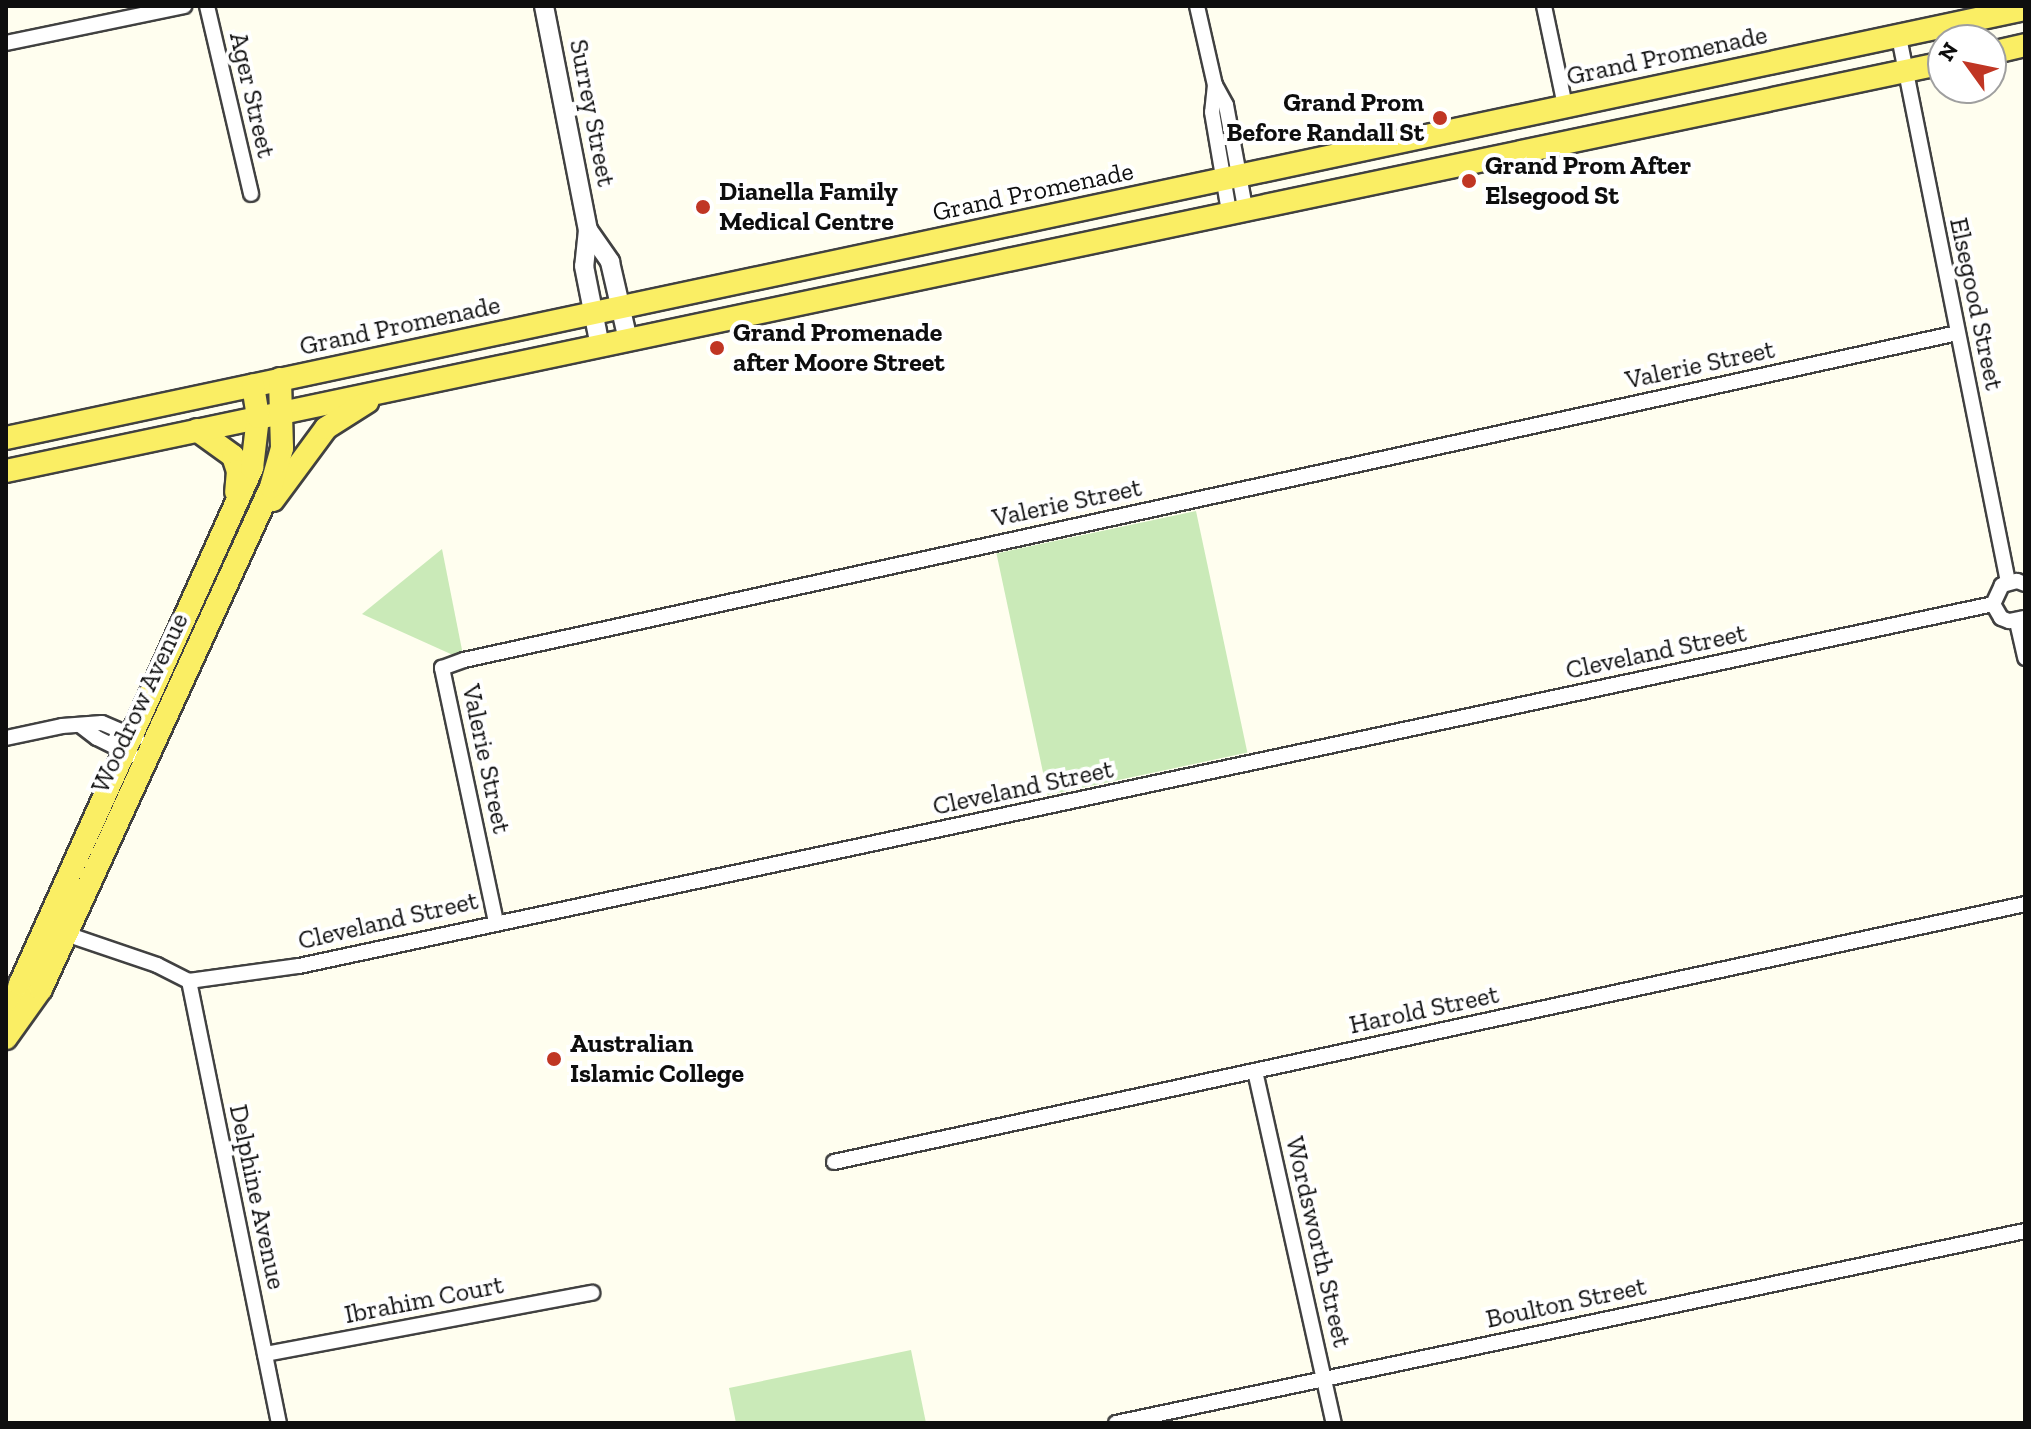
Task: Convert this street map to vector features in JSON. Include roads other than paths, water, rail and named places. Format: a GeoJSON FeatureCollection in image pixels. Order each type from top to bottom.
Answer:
{"type":"FeatureCollection","features":[{"type":"Feature","properties":{"kind":"main road","name":"Grand Promenade"},"geometry":{"type":"LineString","coordinates":[[6,438],[2025,9]]}},
{"type":"Feature","properties":{"kind":"main road"},"geometry":{"type":"LineString","coordinates":[[6,471],[386,393],[1237,209],[1927,66]]}},
{"type":"Feature","properties":{"kind":"main road","name":"Woodrow Avenue"},"geometry":{"type":"LineString","coordinates":[[6,1037],[20,984],[271,487],[282,448],[280,379]]}},
{"type":"Feature","properties":{"kind":"main road","name":"Woodrow Avenue"},"geometry":{"type":"LineString","coordinates":[[6,1037],[41,989],[66,934],[252,468],[258,417],[253,385]]}},
{"type":"Feature","properties":{"kind":"main road"},"geometry":{"type":"LineString","coordinates":[[244,543],[326,428],[346,413],[386,393]]}},
{"type":"Feature","properties":{"kind":"main road"},"geometry":{"type":"LineString","coordinates":[[197,430],[220,445],[236,462],[238,482],[231,521]]}},
{"type":"Feature","properties":{"kind":"street"},"geometry":{"type":"LineString","coordinates":[[6,43],[184,6]]}},
{"type":"Feature","properties":{"kind":"street","name":"Ager Street"},"geometry":{"type":"LineString","coordinates":[[207,6],[251,194]]}},
{"type":"Feature","properties":{"kind":"street","name":"Surrey Street"},"geometry":{"type":"LineString","coordinates":[[544,6],[588,230],[584,266],[600,346]]}},
{"type":"Feature","properties":{"kind":"street"},"geometry":{"type":"LineString","coordinates":[[1197,6],[1215,85],[1212,112],[1232,177],[1237,209]]}},
{"type":"Feature","properties":{"kind":"street"},"geometry":{"type":"LineString","coordinates":[[1544,6],[1565,106]]}},
{"type":"Feature","properties":{"kind":"street","name":"Elsegood Street"},"geometry":{"type":"LineString","coordinates":[[1899,37],[2008,582]]}},
{"type":"Feature","properties":{"kind":"street","name":"Surrey Street"},"geometry":{"type":"LineString","coordinates":[[588,230],[610,262],[628,340]]}},
{"type":"Feature","properties":{"kind":"street","name":"Valerie Street"},"geometry":{"type":"LineString","coordinates":[[496,922],[442,668],[464,660],[1957,333]]}},
{"type":"Feature","properties":{"kind":"street"},"geometry":{"type":"LineString","coordinates":[[2025,584],[2008,582],[1996,590],[1993,604],[2001,618],[2021,620],[2025,658]]}},
{"type":"Feature","properties":{"kind":"street","name":"Cleveland Street"},"geometry":{"type":"LineString","coordinates":[[189,981],[299,966],[1993,604]]}},
{"type":"Feature","properties":{"kind":"street"},"geometry":{"type":"LineString","coordinates":[[6,738],[81,726],[138,748]]}},
{"type":"Feature","properties":{"kind":"street","name":"Harold Street"},"geometry":{"type":"LineString","coordinates":[[834,1162],[2025,904]]}},
{"type":"Feature","properties":{"kind":"street"},"geometry":{"type":"LineString","coordinates":[[66,934],[189,981]]}},
{"type":"Feature","properties":{"kind":"street","name":"Delphine Avenue"},"geometry":{"type":"LineString","coordinates":[[189,981],[279,1423]]}},
{"type":"Feature","properties":{"kind":"street","name":"Wordsworth Street"},"geometry":{"type":"LineString","coordinates":[[1255,1071],[1334,1423]]}},
{"type":"Feature","properties":{"kind":"street","name":"Boulton Street"},"geometry":{"type":"LineString","coordinates":[[1116,1423],[2025,1231]]}},
{"type":"Feature","properties":{"kind":"street","name":"Ibrahim Court"},"geometry":{"type":"LineString","coordinates":[[265,1354],[592,1293]]}},
{"type":"Feature","properties":{"kind":"place","name":"Grand Prom Before Randall St"},"geometry":{"type":"Point","coordinates":[1440,118]}},
{"type":"Feature","properties":{"kind":"place","name":"Grand Prom After Elsegood St"},"geometry":{"type":"Point","coordinates":[1469,181]}},
{"type":"Feature","properties":{"kind":"place","name":"Dianella Family Medical Centre"},"geometry":{"type":"Point","coordinates":[703,207]}},
{"type":"Feature","properties":{"kind":"place","name":"Grand Promenade after Moore Street"},"geometry":{"type":"Point","coordinates":[717,348]}},
{"type":"Feature","properties":{"kind":"place","name":"Australian Islamic College"},"geometry":{"type":"Point","coordinates":[554,1059]}}]}
